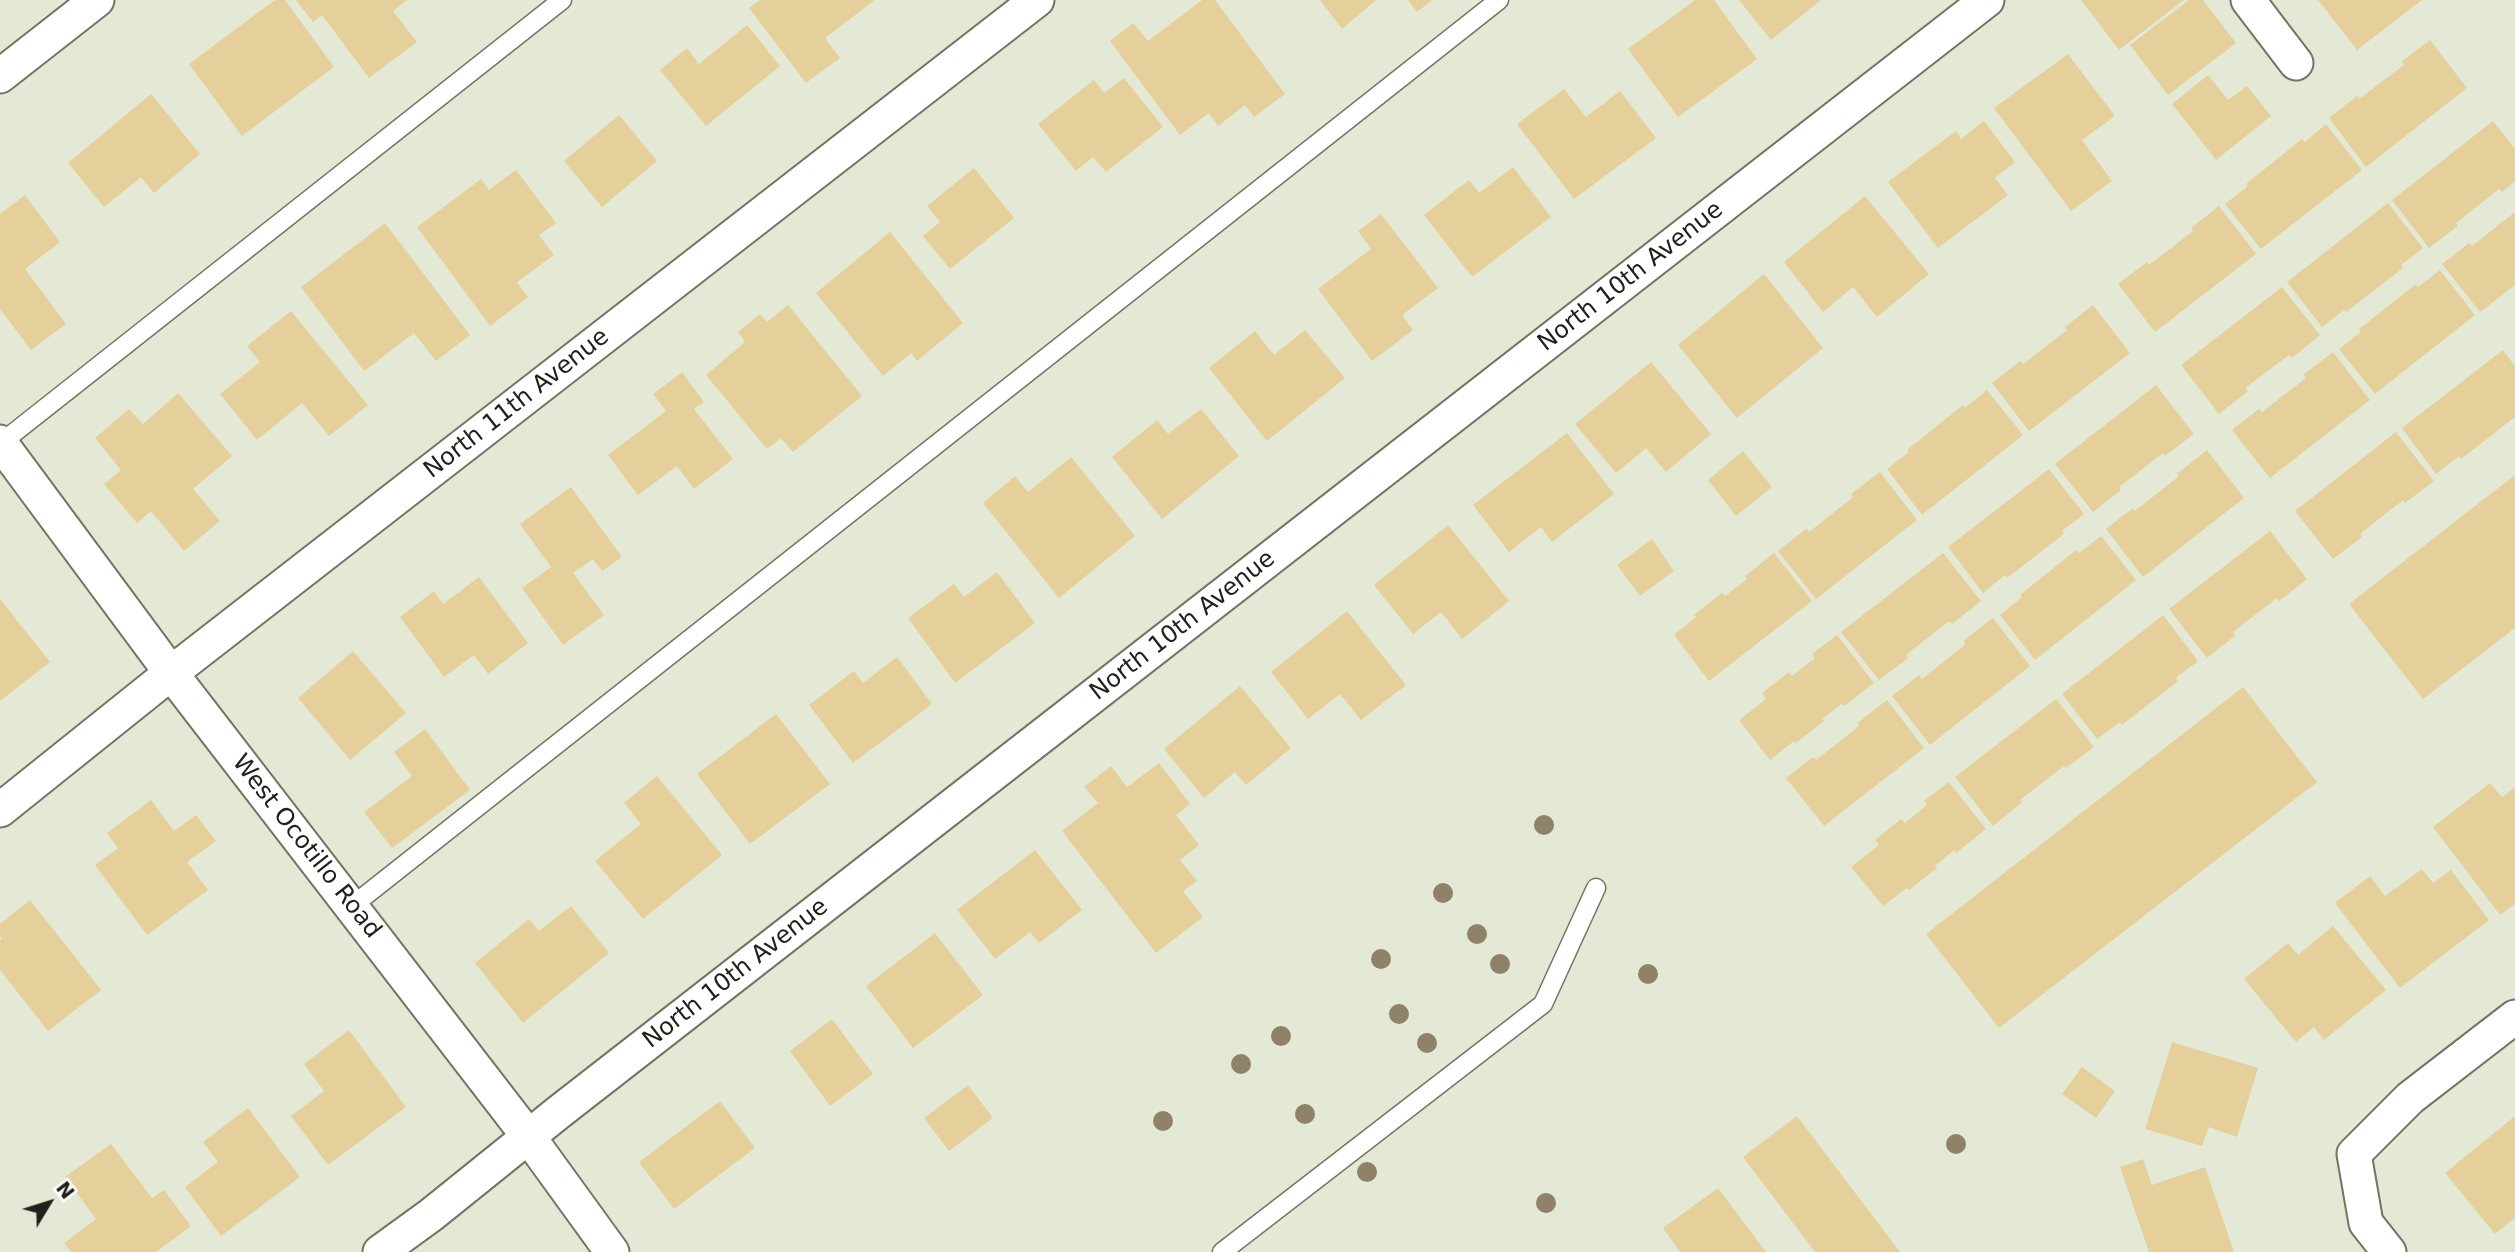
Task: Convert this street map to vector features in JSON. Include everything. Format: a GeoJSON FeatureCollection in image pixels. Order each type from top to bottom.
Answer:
{"type":"FeatureCollection","features":[{"type":"Feature","properties":{"kind":"street"},"geometry":{"type":"LineString","coordinates":[[0,76],[97,0]]}},
{"type":"Feature","properties":{"kind":"street","name":"North 11th Avenue"},"geometry":{"type":"LineString","coordinates":[[0,810],[1037,0]]}},
{"type":"Feature","properties":{"kind":"street","name":"North 10th Avenue"},"geometry":{"type":"LineString","coordinates":[[380,1252],[1987,0]]}},
{"type":"Feature","properties":{"kind":"street"},"geometry":{"type":"LineString","coordinates":[[2248,0],[2296,63]]}},
{"type":"Feature","properties":{"kind":"street","name":"West Ocotillo Road"},"geometry":{"type":"LineString","coordinates":[[0,442],[172,673],[528,1136],[612,1252]]}},
{"type":"Feature","properties":{"kind":"street"},"geometry":{"type":"LineString","coordinates":[[2389,1252],[2366,1223],[2354,1154],[2410,1098],[2515,1017]]}},
{"type":"Feature","properties":{"kind":"lane"},"geometry":{"type":"LineString","coordinates":[[0,442],[562,0]]}},
{"type":"Feature","properties":{"kind":"lane"},"geometry":{"type":"LineString","coordinates":[[352,906],[1499,0]]}},
{"type":"Feature","properties":{"kind":"lane"},"geometry":{"type":"LineString","coordinates":[[1222,1252],[1543,1004],[1596,888]]}},
{"type":"Feature","properties":{"kind":"building"},"geometry":{"type":"Polygon","coordinates":[[[275,0],[285,0],[334,67],[242,136],[189,64],[275,0]]]}},
{"type":"Feature","properties":{"kind":"building"},"geometry":{"type":"Polygon","coordinates":[[[296,0],[407,0],[393,11],[417,42],[369,78],[322,15],[313,22],[296,0]]]}},
{"type":"Feature","properties":{"kind":"building"},"geometry":{"type":"Polygon","coordinates":[[[760,0],[875,0],[825,38],[840,58],[806,83],[749,8],[760,0]]]}},
{"type":"Feature","properties":{"kind":"building"},"geometry":{"type":"Polygon","coordinates":[[[1202,0],[1215,0],[1285,94],[1254,117],[1245,105],[1218,126],[1209,113],[1180,135],[1110,41],[1133,23],[1148,41],[1202,0]]]}},
{"type":"Feature","properties":{"kind":"building"},"geometry":{"type":"Polygon","coordinates":[[[1320,0],[1376,0],[1342,29],[1320,0]]]}},
{"type":"Feature","properties":{"kind":"building"},"geometry":{"type":"Polygon","coordinates":[[[1408,0],[1432,0],[1417,12],[1408,0]]]}},
{"type":"Feature","properties":{"kind":"building"},"geometry":{"type":"Polygon","coordinates":[[[1695,0],[1714,0],[1757,59],[1678,117],[1628,49],[1695,0]]]}},
{"type":"Feature","properties":{"kind":"building"},"geometry":{"type":"Polygon","coordinates":[[[1739,0],[1821,0],[1771,40],[1739,0]]]}},
{"type":"Feature","properties":{"kind":"building"},"geometry":{"type":"Polygon","coordinates":[[[2081,0],[2184,0],[2119,50],[2081,0]]]}},
{"type":"Feature","properties":{"kind":"building"},"geometry":{"type":"Polygon","coordinates":[[[2189,0],[2203,0],[2236,43],[2168,95],[2130,45],[2189,0]]]}},
{"type":"Feature","properties":{"kind":"building"},"geometry":{"type":"Polygon","coordinates":[[[2318,0],[2422,0],[2357,50],[2318,0]]]}},
{"type":"Feature","properties":{"kind":"building"},"geometry":{"type":"Polygon","coordinates":[[[747,25],[780,66],[706,126],[660,70],[687,48],[699,64],[747,25]]]}},
{"type":"Feature","properties":{"kind":"building"},"geometry":{"type":"Polygon","coordinates":[[[2430,40],[2467,88],[2366,167],[2329,118],[2404,65],[2401,62],[2430,40]]]}},
{"type":"Feature","properties":{"kind":"building"},"geometry":{"type":"Polygon","coordinates":[[[2068,54],[2115,116],[2082,140],[2112,181],[2071,211],[1994,108],[2068,54]]]}},
{"type":"Feature","properties":{"kind":"building"},"geometry":{"type":"Polygon","coordinates":[[[2208,75],[2228,100],[2247,86],[2271,116],[2216,160],[2172,104],[2208,75]]]}},
{"type":"Feature","properties":{"kind":"building"},"geometry":{"type":"Polygon","coordinates":[[[1124,78],[1163,127],[1106,172],[1093,157],[1076,171],[1038,124],[1094,80],[1104,93],[1124,78]]]}},
{"type":"Feature","properties":{"kind":"building"},"geometry":{"type":"Polygon","coordinates":[[[1564,89],[1586,117],[1620,91],[1656,138],[1574,199],[1517,124],[1564,89]]]}},
{"type":"Feature","properties":{"kind":"building"},"geometry":{"type":"Polygon","coordinates":[[[151,94],[200,154],[154,193],[141,177],[104,207],[68,163],[151,94]]]}},
{"type":"Feature","properties":{"kind":"building"},"geometry":{"type":"Polygon","coordinates":[[[619,115],[657,161],[602,207],[564,161],[619,115]]]}},
{"type":"Feature","properties":{"kind":"building"},"geometry":{"type":"Polygon","coordinates":[[[1984,121],[2015,162],[1995,178],[2008,195],[1938,248],[1888,182],[1956,131],[1961,139],[1984,121]]]}},
{"type":"Feature","properties":{"kind":"building"},"geometry":{"type":"Polygon","coordinates":[[[2493,121],[2515,149],[2515,181],[2502,192],[2499,189],[2429,248],[2392,200],[2493,121]]]}},
{"type":"Feature","properties":{"kind":"building"},"geometry":{"type":"Polygon","coordinates":[[[2326,124],[2362,170],[2261,249],[2225,204],[2302,139],[2305,142],[2326,124]]]}},
{"type":"Feature","properties":{"kind":"building"},"geometry":{"type":"Polygon","coordinates":[[[1513,167],[1551,217],[1472,277],[1424,215],[1469,180],[1479,193],[1513,167]]]}},
{"type":"Feature","properties":{"kind":"building"},"geometry":{"type":"Polygon","coordinates":[[[974,168],[1014,218],[950,269],[923,236],[940,222],[927,206],[974,168]]]}},
{"type":"Feature","properties":{"kind":"building"},"geometry":{"type":"Polygon","coordinates":[[[516,170],[556,223],[539,235],[554,255],[517,282],[528,297],[490,326],[417,227],[481,179],[489,190],[516,170]]]}},
{"type":"Feature","properties":{"kind":"building"},"geometry":{"type":"Polygon","coordinates":[[[25,195],[60,242],[25,269],[66,324],[31,350],[0,309],[0,214],[25,195]]]}},
{"type":"Feature","properties":{"kind":"building"},"geometry":{"type":"Polygon","coordinates":[[[1865,196],[1929,274],[1877,317],[1853,287],[1823,312],[1784,262],[1865,196]]]}},
{"type":"Feature","properties":{"kind":"building"},"geometry":{"type":"Polygon","coordinates":[[[2388,203],[2423,248],[2401,265],[2403,268],[2322,327],[2287,282],[2388,203]]]}},
{"type":"Feature","properties":{"kind":"building"},"geometry":{"type":"Polygon","coordinates":[[[2219,206],[2256,254],[2155,332],[2118,284],[2147,262],[2149,265],[2193,231],[2191,228],[2219,206]]]}},
{"type":"Feature","properties":{"kind":"building"},"geometry":{"type":"Polygon","coordinates":[[[2515,212],[2515,285],[2480,312],[2442,264],[2469,243],[2472,246],[2515,212]]]}},
{"type":"Feature","properties":{"kind":"building"},"geometry":{"type":"Polygon","coordinates":[[[1381,214],[1438,288],[1402,315],[1413,330],[1372,361],[1318,289],[1371,249],[1358,231],[1381,214]]]}},
{"type":"Feature","properties":{"kind":"building"},"geometry":{"type":"Polygon","coordinates":[[[385,223],[470,335],[436,361],[414,333],[364,371],[301,287],[385,223]]]}},
{"type":"Feature","properties":{"kind":"building"},"geometry":{"type":"Polygon","coordinates":[[[890,232],[963,323],[917,361],[911,353],[883,376],[816,293],[890,232]]]}},
{"type":"Feature","properties":{"kind":"building"},"geometry":{"type":"Polygon","coordinates":[[[2440,270],[2475,315],[2375,394],[2339,349],[2361,332],[2359,329],[2416,284],[2418,287],[2440,270]]]}},
{"type":"Feature","properties":{"kind":"building"},"geometry":{"type":"Polygon","coordinates":[[[1764,274],[1823,348],[1737,418],[1678,345],[1764,274]]]}},
{"type":"Feature","properties":{"kind":"building"},"geometry":{"type":"Polygon","coordinates":[[[2282,287],[2320,335],[2292,358],[2289,355],[2245,388],[2248,391],[2219,414],[2181,365],[2282,287]]]}},
{"type":"Feature","properties":{"kind":"building"},"geometry":{"type":"Polygon","coordinates":[[[788,305],[862,396],[793,452],[781,438],[767,449],[706,375],[745,342],[738,332],[760,314],[767,322],[788,305]]]}},
{"type":"Feature","properties":{"kind":"building"},"geometry":{"type":"Polygon","coordinates":[[[2093,305],[2130,353],[2029,431],[1992,383],[2020,361],[2023,364],[2067,330],[2065,327],[2093,305]]]}},
{"type":"Feature","properties":{"kind":"building"},"geometry":{"type":"Polygon","coordinates":[[[291,311],[368,405],[329,436],[302,403],[257,440],[220,394],[260,362],[247,346],[291,311]]]}},
{"type":"Feature","properties":{"kind":"building"},"geometry":{"type":"Polygon","coordinates":[[[1305,330],[1345,378],[1267,441],[1209,368],[1255,331],[1274,355],[1305,330]]]}},
{"type":"Feature","properties":{"kind":"building"},"geometry":{"type":"Polygon","coordinates":[[[2503,350],[2515,366],[2515,417],[2461,459],[2459,456],[2436,474],[2402,428],[2503,350]]]}},
{"type":"Feature","properties":{"kind":"building"},"geometry":{"type":"Polygon","coordinates":[[[2333,352],[2370,400],[2270,478],[2232,430],[2259,409],[2262,412],[2306,378],[2303,375],[2333,352]]]}},
{"type":"Feature","properties":{"kind":"building"},"geometry":{"type":"Polygon","coordinates":[[[1651,362],[1711,434],[1666,472],[1646,448],[1616,473],[1575,424],[1651,362]]]}},
{"type":"Feature","properties":{"kind":"building"},"geometry":{"type":"Polygon","coordinates":[[[682,372],[704,402],[694,409],[733,459],[694,489],[677,466],[638,495],[608,455],[666,411],[653,394],[682,372]]]}},
{"type":"Feature","properties":{"kind":"building"},"geometry":{"type":"Polygon","coordinates":[[[2156,385],[2194,434],[2165,456],[2163,453],[2119,487],[2121,490],[2093,512],[2055,464],[2156,385]]]}},
{"type":"Feature","properties":{"kind":"building"},"geometry":{"type":"Polygon","coordinates":[[[1987,390],[2023,435],[1922,515],[1887,469],[1963,405],[1965,408],[1987,390]]]}},
{"type":"Feature","properties":{"kind":"building"},"geometry":{"type":"Polygon","coordinates":[[[178,393],[232,456],[193,489],[220,521],[184,551],[151,511],[137,523],[104,484],[121,470],[95,438],[129,409],[143,424],[178,393]]]}},
{"type":"Feature","properties":{"kind":"building"},"geometry":{"type":"Polygon","coordinates":[[[1201,409],[1239,456],[1162,519],[1112,457],[1157,420],[1168,434],[1201,409]]]}},
{"type":"Feature","properties":{"kind":"building"},"geometry":{"type":"Polygon","coordinates":[[[2396,432],[2434,481],[2405,503],[2403,500],[2333,559],[2295,511],[2396,432]]]}},
{"type":"Feature","properties":{"kind":"building"},"geometry":{"type":"Polygon","coordinates":[[[1567,433],[1614,494],[1552,542],[1541,527],[1509,552],[1473,505],[1567,433]]]}},
{"type":"Feature","properties":{"kind":"building"},"geometry":{"type":"Polygon","coordinates":[[[2207,450],[2244,498],[2143,577],[2106,529],[2133,508],[2135,511],[2207,450]]]}},
{"type":"Feature","properties":{"kind":"building"},"geometry":{"type":"Polygon","coordinates":[[[1743,451],[1772,487],[1736,516],[1708,480],[1743,451]]]}},
{"type":"Feature","properties":{"kind":"building"},"geometry":{"type":"Polygon","coordinates":[[[1071,457],[1135,536],[1059,598],[983,503],[1015,476],[1028,492],[1071,457]]]}},
{"type":"Feature","properties":{"kind":"building"},"geometry":{"type":"Polygon","coordinates":[[[2049,469],[2084,514],[2062,531],[2064,534],[1983,593],[1948,547],[2049,469]]]}},
{"type":"Feature","properties":{"kind":"building"},"geometry":{"type":"Polygon","coordinates":[[[1880,472],[1917,520],[1816,599],[1778,551],[1807,528],[1809,532],[1880,472]]]}},
{"type":"Feature","properties":{"kind":"building"},"geometry":{"type":"Polygon","coordinates":[[[2515,475],[2515,628],[2423,699],[2349,604],[2515,475]]]}},
{"type":"Feature","properties":{"kind":"building"},"geometry":{"type":"Polygon","coordinates":[[[571,487],[622,557],[602,571],[593,559],[573,573],[604,615],[563,645],[522,588],[551,567],[520,524],[571,487]]]}},
{"type":"Feature","properties":{"kind":"building"},"geometry":{"type":"Polygon","coordinates":[[[1448,525],[1509,601],[1462,639],[1441,612],[1413,634],[1374,585],[1448,525]]]}},
{"type":"Feature","properties":{"kind":"building"},"geometry":{"type":"Polygon","coordinates":[[[2270,531],[2307,579],[2233,632],[2236,635],[2207,658],[2169,609],[2270,531]]]}},
{"type":"Feature","properties":{"kind":"building"},"geometry":{"type":"Polygon","coordinates":[[[2101,536],[2136,580],[2035,660],[2000,615],[2022,597],[2020,595],[2076,550],[2079,553],[2101,536]]]}},
{"type":"Feature","properties":{"kind":"building"},"geometry":{"type":"Polygon","coordinates":[[[1652,539],[1674,571],[1640,596],[1617,565],[1652,539]]]}},
{"type":"Feature","properties":{"kind":"building"},"geometry":{"type":"Polygon","coordinates":[[[1774,553],[1812,601],[1709,681],[1674,635],[1722,593],[1725,596],[1747,579],[1745,576],[1774,553]]]}},
{"type":"Feature","properties":{"kind":"building"},"geometry":{"type":"Polygon","coordinates":[[[1943,553],[1981,601],[1952,624],[1949,621],[1879,680],[1841,632],[1943,553]]]}},
{"type":"Feature","properties":{"kind":"building"},"geometry":{"type":"Polygon","coordinates":[[[997,572],[1035,623],[955,683],[908,618],[954,584],[964,597],[997,572]]]}},
{"type":"Feature","properties":{"kind":"building"},"geometry":{"type":"Polygon","coordinates":[[[479,577],[528,643],[488,674],[474,655],[444,677],[400,617],[434,591],[443,604],[479,577]]]}},
{"type":"Feature","properties":{"kind":"building"},"geometry":{"type":"Polygon","coordinates":[[[0,599],[50,662],[0,701],[0,599]]]}},
{"type":"Feature","properties":{"kind":"building"},"geometry":{"type":"Polygon","coordinates":[[[1347,611],[1406,685],[1361,720],[1340,694],[1308,719],[1271,672],[1347,611]]]}},
{"type":"Feature","properties":{"kind":"building"},"geometry":{"type":"Polygon","coordinates":[[[2163,615],[2198,661],[2176,678],[2178,681],[2122,725],[2120,722],[2097,739],[2062,694],[2163,615]]]}},
{"type":"Feature","properties":{"kind":"building"},"geometry":{"type":"Polygon","coordinates":[[[1993,618],[2030,666],[1930,745],[1892,696],[1919,675],[1922,679],[1966,644],[1963,641],[1993,618]]]}},
{"type":"Feature","properties":{"kind":"building"},"geometry":{"type":"Polygon","coordinates":[[[1837,635],[1874,683],[1844,706],[1842,704],[1796,743],[1794,741],[1770,760],[1739,720],[1766,699],[1762,693],[1789,672],[1792,676],[1815,658],[1812,654],[1837,635]]]}},
{"type":"Feature","properties":{"kind":"building"},"geometry":{"type":"Polygon","coordinates":[[[353,651],[406,713],[350,760],[298,698],[353,651]]]}},
{"type":"Feature","properties":{"kind":"building"},"geometry":{"type":"Polygon","coordinates":[[[897,657],[932,704],[853,763],[809,705],[854,671],[863,683],[897,657]]]}},
{"type":"Feature","properties":{"kind":"building"},"geometry":{"type":"Polygon","coordinates":[[[1240,686],[1291,748],[1246,785],[1235,772],[1204,798],[1164,749],[1240,686]]]}},
{"type":"Feature","properties":{"kind":"building"},"geometry":{"type":"Polygon","coordinates":[[[2243,687],[2317,782],[1999,1028],[1926,934],[2243,687]]]}},
{"type":"Feature","properties":{"kind":"building"},"geometry":{"type":"Polygon","coordinates":[[[2056,699],[2094,747],[2020,800],[2022,802],[1993,826],[1955,777],[2056,699]]]}},
{"type":"Feature","properties":{"kind":"building"},"geometry":{"type":"Polygon","coordinates":[[[1887,700],[1924,748],[1824,826],[1786,778],[1813,757],[1816,760],[1887,700]]]}},
{"type":"Feature","properties":{"kind":"building"},"geometry":{"type":"Polygon","coordinates":[[[776,714],[830,784],[750,844],[697,774],[776,714]]]}},
{"type":"Feature","properties":{"kind":"building"},"geometry":{"type":"Polygon","coordinates":[[[425,729],[470,790],[392,848],[364,812],[412,776],[394,752],[425,729]]]}},
{"type":"Feature","properties":{"kind":"building"},"geometry":{"type":"Polygon","coordinates":[[[1159,763],[1190,804],[1176,815],[1199,845],[1180,860],[1197,881],[1183,891],[1203,917],[1156,953],[1062,831],[1098,803],[1084,787],[1111,766],[1127,787],[1159,763]]]}},
{"type":"Feature","properties":{"kind":"building"},"geometry":{"type":"Polygon","coordinates":[[[657,776],[722,855],[643,919],[595,861],[641,824],[624,803],[657,776]]]}},
{"type":"Feature","properties":{"kind":"building"},"geometry":{"type":"Polygon","coordinates":[[[1949,782],[1986,829],[1956,853],[1954,850],[1935,866],[1937,868],[1909,890],[1907,888],[1883,906],[1851,867],[1879,845],[1875,840],[1901,819],[1905,823],[1927,805],[1924,801],[1949,782]]]}},
{"type":"Feature","properties":{"kind":"building"},"geometry":{"type":"Polygon","coordinates":[[[2490,783],[2502,797],[2515,787],[2515,904],[2500,915],[2433,827],[2490,783]]]}},
{"type":"Feature","properties":{"kind":"building"},"geometry":{"type":"Polygon","coordinates":[[[151,800],[174,831],[196,815],[216,841],[187,862],[208,890],[147,935],[95,865],[118,848],[107,833],[151,800]]]}},
{"type":"Feature","properties":{"kind":"building"},"geometry":{"type":"Polygon","coordinates":[[[1035,850],[1082,910],[1039,943],[1030,932],[995,959],[957,910],[1035,850]]]}},
{"type":"Feature","properties":{"kind":"building"},"geometry":{"type":"Polygon","coordinates":[[[2422,869],[2433,883],[2451,870],[2489,920],[2400,988],[2335,903],[2370,876],[2385,896],[2422,869]]]}},
{"type":"Feature","properties":{"kind":"building"},"geometry":{"type":"Polygon","coordinates":[[[30,900],[101,990],[48,1031],[0,970],[0,924],[30,900]]]}},
{"type":"Feature","properties":{"kind":"building"},"geometry":{"type":"Polygon","coordinates":[[[571,906],[609,953],[523,1023],[475,963],[529,919],[539,931],[571,906]]]}},
{"type":"Feature","properties":{"kind":"building"},"geometry":{"type":"Polygon","coordinates":[[[2333,926],[2386,990],[2324,1040],[2314,1027],[2296,1042],[2244,979],[2288,943],[2298,955],[2333,926]]]}},
{"type":"Feature","properties":{"kind":"building"},"geometry":{"type":"Polygon","coordinates":[[[935,933],[983,995],[913,1048],[866,986],[935,933]]]}},
{"type":"Feature","properties":{"kind":"building"},"geometry":{"type":"Polygon","coordinates":[[[832,1019],[873,1074],[830,1106],[790,1051],[832,1019]]]}},
{"type":"Feature","properties":{"kind":"building"},"geometry":{"type":"Polygon","coordinates":[[[349,1030],[406,1107],[328,1165],[291,1116],[324,1091],[304,1064],[349,1030]]]}},
{"type":"Feature","properties":{"kind":"building"},"geometry":{"type":"Polygon","coordinates":[[[2172,1042],[2258,1068],[2237,1137],[2209,1127],[2202,1146],[2145,1129],[2172,1042]]]}},
{"type":"Feature","properties":{"kind":"building"},"geometry":{"type":"Polygon","coordinates":[[[2082,1067],[2115,1091],[2096,1118],[2062,1094],[2082,1067]]]}},
{"type":"Feature","properties":{"kind":"building"},"geometry":{"type":"Polygon","coordinates":[[[968,1085],[993,1118],[949,1151],[924,1118],[968,1085]]]}},
{"type":"Feature","properties":{"kind":"building"},"geometry":{"type":"Polygon","coordinates":[[[720,1101],[755,1148],[674,1209],[639,1162],[720,1101]]]}},
{"type":"Feature","properties":{"kind":"building"},"geometry":{"type":"Polygon","coordinates":[[[248,1108],[300,1177],[221,1236],[185,1187],[218,1162],[203,1142],[248,1108]]]}},
{"type":"Feature","properties":{"kind":"building"},"geometry":{"type":"Polygon","coordinates":[[[1797,1116],[1900,1252],[1815,1252],[1743,1157],[1797,1116]]]}},
{"type":"Feature","properties":{"kind":"building"},"geometry":{"type":"Polygon","coordinates":[[[2515,1116],[2515,1218],[2495,1234],[2445,1173],[2515,1116]]]}},
{"type":"Feature","properties":{"kind":"building"},"geometry":{"type":"Polygon","coordinates":[[[111,1144],[152,1198],[164,1190],[191,1226],[156,1252],[71,1252],[64,1243],[96,1219],[65,1177],[111,1144]]]}},
{"type":"Feature","properties":{"kind":"building"},"geometry":{"type":"Polygon","coordinates":[[[2143,1159],[2152,1185],[2205,1167],[2234,1252],[2149,1252],[2120,1167],[2143,1159]]]}},
{"type":"Feature","properties":{"kind":"building"},"geometry":{"type":"Polygon","coordinates":[[[1718,1188],[1766,1252],[1680,1252],[1663,1228],[1718,1188]]]}}]}
